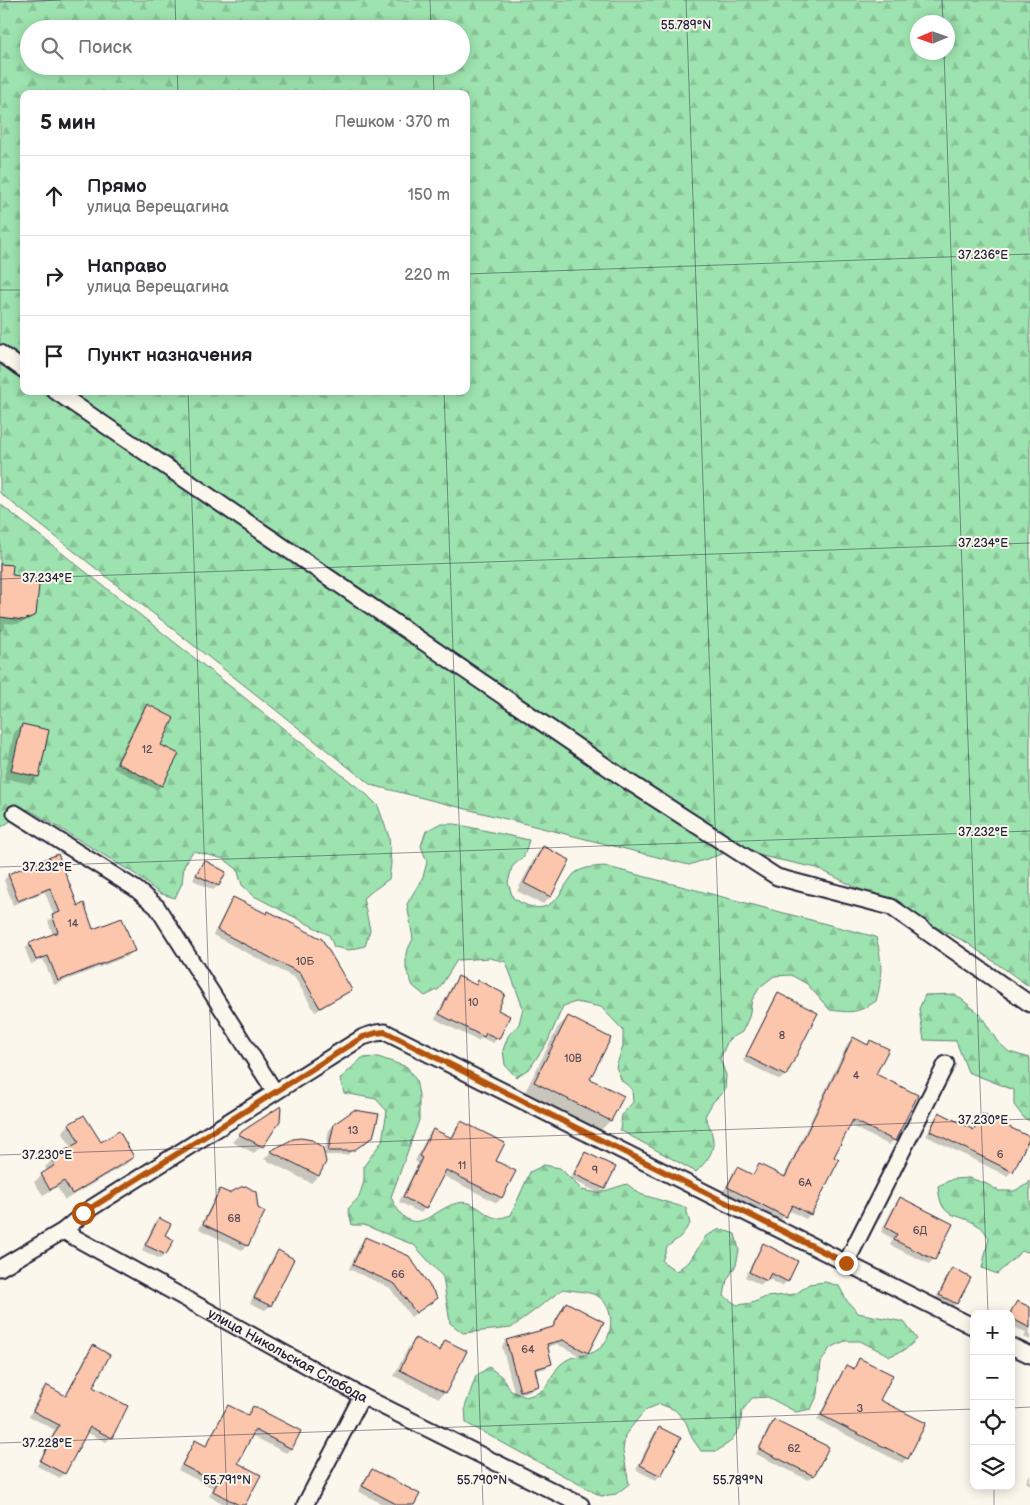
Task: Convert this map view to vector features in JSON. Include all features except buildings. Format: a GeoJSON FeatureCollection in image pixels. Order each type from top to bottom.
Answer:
{"type":"FeatureCollection","features":[{"type":"Feature","properties":{"kind":"street"},"geometry":{"type":"LineString","coordinates":[[0,354],[20,367]]}},
{"type":"Feature","properties":{"kind":"street"},"geometry":{"type":"LineString","coordinates":[[61,395],[617,774],[777,877],[891,907],[1030,1004]]}},
{"type":"Feature","properties":{"kind":"street"},"geometry":{"type":"LineString","coordinates":[[15,814],[136,889],[157,906],[275,1092]]}},
{"type":"Feature","properties":{"kind":"street"},"geometry":{"type":"LineString","coordinates":[[0,1268],[63,1230],[88,1210],[363,1037],[385,1032],[970,1325]]}},
{"type":"Feature","properties":{"kind":"street"},"geometry":{"type":"LineString","coordinates":[[846,1263],[946,1064]]}},
{"type":"Feature","properties":{"kind":"street","name":"улица Никольская Слобода"},"geometry":{"type":"LineString","coordinates":[[63,1230],[362,1396],[581,1505]]}},
{"type":"Feature","properties":{"kind":"street"},"geometry":{"type":"LineString","coordinates":[[1015,1348],[1030,1355]]}},
{"type":"Feature","properties":{"kind":"street"},"geometry":{"type":"LineString","coordinates":[[305,1505],[362,1396]]}},
{"type":"Feature","properties":{"kind":"green space"},"geometry":{"type":"Polygon","coordinates":[[[0,0],[1030,0],[1030,987],[966,942],[817,868],[734,850],[689,865],[371,785],[0,493],[0,0]]]}},
{"type":"Feature","properties":{"kind":"green space"},"geometry":{"type":"Polygon","coordinates":[[[0,504],[366,794],[378,806],[389,837],[391,863],[389,879],[363,898],[370,930],[365,946],[349,950],[334,947],[329,935],[254,896],[242,885],[237,869],[224,859],[193,851],[184,866],[182,883],[175,898],[159,893],[135,874],[28,809],[0,828],[0,504]]]}},
{"type":"Feature","properties":{"kind":"green space"},"geometry":{"type":"Polygon","coordinates":[[[439,824],[455,824],[529,840],[524,856],[512,867],[508,883],[513,898],[534,907],[540,908],[552,903],[577,872],[588,868],[604,866],[876,937],[881,969],[876,1001],[854,1011],[830,1010],[807,984],[791,975],[774,976],[760,987],[752,1000],[749,1017],[742,1032],[728,1040],[720,1059],[726,1075],[725,1090],[713,1102],[705,1116],[712,1133],[713,1146],[708,1158],[696,1172],[620,1130],[622,1115],[633,1102],[632,1089],[622,1081],[616,1067],[623,1046],[623,1030],[601,1007],[576,1002],[563,1006],[548,1041],[530,1068],[516,1077],[505,1065],[503,1050],[508,1036],[519,1024],[523,1008],[506,962],[490,958],[457,960],[439,989],[425,996],[413,986],[406,969],[406,953],[413,939],[407,904],[423,877],[427,862],[421,846],[426,831],[439,824]]]}},
{"type":"Feature","properties":{"kind":"green space"},"geometry":{"type":"Polygon","coordinates":[[[955,994],[980,1014],[997,1041],[1009,1052],[1030,1058],[1030,1121],[1024,1118],[1014,1105],[1014,1090],[968,1072],[956,1041],[924,1040],[919,1009],[925,995],[955,994]]]}},
{"type":"Feature","properties":{"kind":"green space"},"geometry":{"type":"Polygon","coordinates":[[[378,1057],[407,1067],[416,1080],[419,1095],[419,1120],[391,1197],[400,1213],[409,1220],[418,1221],[428,1218],[457,1203],[472,1204],[496,1218],[511,1215],[530,1172],[544,1165],[560,1168],[582,1190],[598,1193],[627,1184],[640,1194],[686,1208],[690,1224],[680,1237],[667,1247],[662,1261],[676,1271],[689,1262],[706,1236],[720,1229],[735,1234],[739,1250],[736,1265],[727,1280],[724,1296],[737,1305],[752,1303],[766,1297],[796,1294],[809,1284],[825,1282],[839,1286],[847,1301],[858,1313],[904,1322],[917,1339],[905,1350],[890,1356],[860,1341],[845,1341],[830,1348],[821,1362],[818,1394],[811,1409],[796,1412],[768,1397],[752,1398],[742,1411],[740,1428],[730,1442],[717,1451],[701,1451],[692,1438],[686,1422],[675,1410],[660,1404],[645,1410],[625,1435],[623,1451],[629,1484],[616,1494],[601,1496],[466,1423],[465,1407],[476,1376],[489,1367],[502,1377],[511,1391],[526,1397],[544,1389],[558,1367],[566,1360],[589,1354],[599,1349],[605,1343],[610,1328],[611,1319],[606,1304],[593,1294],[563,1289],[511,1328],[463,1333],[450,1323],[443,1277],[414,1245],[364,1225],[352,1225],[348,1209],[359,1197],[364,1181],[364,1166],[382,1141],[387,1111],[376,1099],[344,1093],[340,1079],[362,1058],[378,1057]]]}},
{"type":"Feature","properties":{"kind":"green space"},"geometry":{"type":"Polygon","coordinates":[[[969,1178],[985,1183],[999,1191],[1014,1191],[1030,1181],[1030,1252],[1022,1251],[997,1274],[982,1268],[989,1238],[984,1231],[971,1221],[951,1214],[942,1206],[938,1186],[953,1179],[969,1178]]]}},
{"type":"Feature","properties":{"kind":"route"},"geometry":{"type":"LineString","coordinates":[[83,1213],[363,1037],[385,1032],[846,1263]]}}]}
